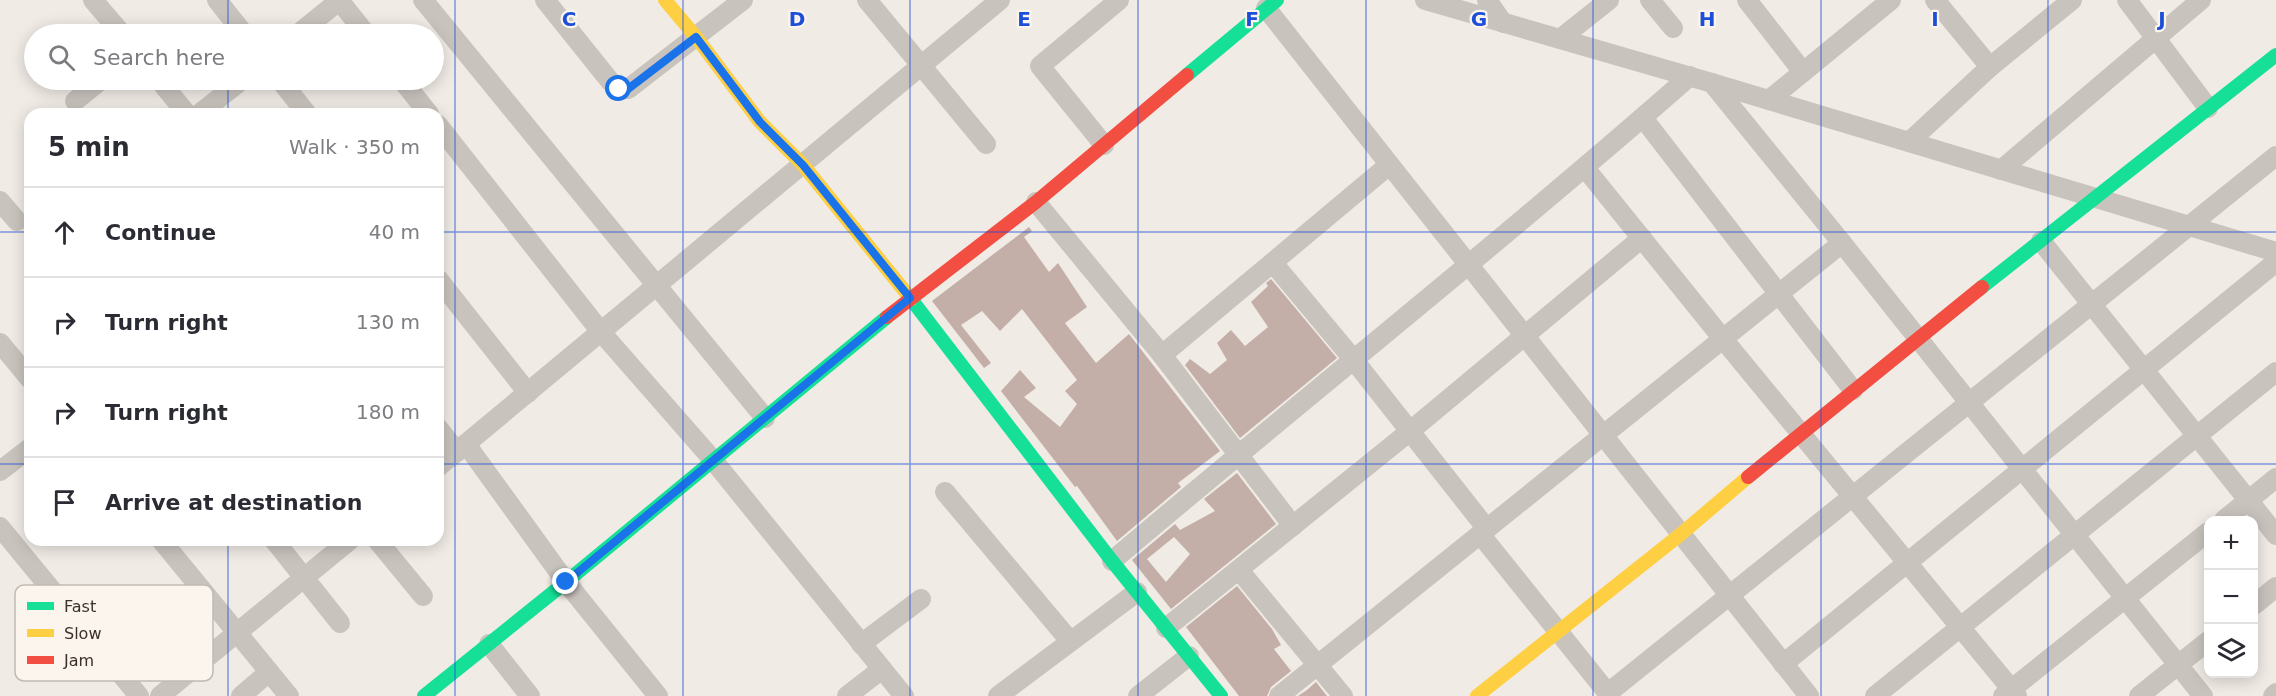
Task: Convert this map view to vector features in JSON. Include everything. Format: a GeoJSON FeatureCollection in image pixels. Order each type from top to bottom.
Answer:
{"type":"FeatureCollection","features":[{"type":"Feature","properties":{"kind":"street"},"geometry":{"type":"LineString","coordinates":[[93,0],[113,24]]}},
{"type":"Feature","properties":{"kind":"street"},"geometry":{"type":"LineString","coordinates":[[217,0],[236,24]]}},
{"type":"Feature","properties":{"kind":"street"},"geometry":{"type":"LineString","coordinates":[[310,24],[340,0],[358,24]]}},
{"type":"Feature","properties":{"kind":"street"},"geometry":{"type":"LineString","coordinates":[[423,0],[443,24]]}},
{"type":"Feature","properties":{"kind":"street"},"geometry":{"type":"LineString","coordinates":[[545,0],[610,81],[619,89],[628,89],[743,0]]}},
{"type":"Feature","properties":{"kind":"street"},"geometry":{"type":"LineString","coordinates":[[665,0],[760,122],[803,165],[910,298],[1112,561],[1221,696]]}},
{"type":"Feature","properties":{"kind":"street"},"geometry":{"type":"LineString","coordinates":[[867,0],[986,144]]}},
{"type":"Feature","properties":{"kind":"street"},"geometry":{"type":"LineString","coordinates":[[444,462],[1000,0]]}},
{"type":"Feature","properties":{"kind":"street"},"geometry":{"type":"LineString","coordinates":[[1104,145],[1040,66],[1119,0]]}},
{"type":"Feature","properties":{"kind":"street"},"geometry":{"type":"LineString","coordinates":[[1425,0],[1690,76],[2276,252]]}},
{"type":"Feature","properties":{"kind":"street"},"geometry":{"type":"LineString","coordinates":[[1487,0],[1503,23]]}},
{"type":"Feature","properties":{"kind":"street"},"geometry":{"type":"LineString","coordinates":[[1560,39],[1609,0]]}},
{"type":"Feature","properties":{"kind":"street"},"geometry":{"type":"LineString","coordinates":[[1650,0],[1673,28]]}},
{"type":"Feature","properties":{"kind":"street"},"geometry":{"type":"LineString","coordinates":[[1747,0],[1803,72]]}},
{"type":"Feature","properties":{"kind":"street"},"geometry":{"type":"LineString","coordinates":[[1769,100],[1891,0]]}},
{"type":"Feature","properties":{"kind":"street"},"geometry":{"type":"LineString","coordinates":[[1935,0],[1990,67]]}},
{"type":"Feature","properties":{"kind":"street"},"geometry":{"type":"LineString","coordinates":[[1909,142],[1990,67],[2072,0]]}},
{"type":"Feature","properties":{"kind":"street"},"geometry":{"type":"LineString","coordinates":[[2127,0],[2208,108]]}},
{"type":"Feature","properties":{"kind":"street"},"geometry":{"type":"LineString","coordinates":[[2001,170],[2201,0]]}},
{"type":"Feature","properties":{"kind":"street"},"geometry":{"type":"LineString","coordinates":[[427,695],[910,298],[1036,202],[1271,4],[1389,165],[1809,696]]}},
{"type":"Feature","properties":{"kind":"street"},"geometry":{"type":"LineString","coordinates":[[444,26],[765,418]]}},
{"type":"Feature","properties":{"kind":"street"},"geometry":{"type":"LineString","coordinates":[[1477,696],[1681,534],[1853,390],[2276,55]]}},
{"type":"Feature","properties":{"kind":"street"},"geometry":{"type":"LineString","coordinates":[[1112,561],[1239,453],[1585,168],[1690,76]]}},
{"type":"Feature","properties":{"kind":"street"},"geometry":{"type":"LineString","coordinates":[[1712,83],[2203,696]]}},
{"type":"Feature","properties":{"kind":"street"},"geometry":{"type":"LineString","coordinates":[[75,101],[89,90]]}},
{"type":"Feature","properties":{"kind":"street"},"geometry":{"type":"LineString","coordinates":[[167,90],[182,108]]}},
{"type":"Feature","properties":{"kind":"street"},"geometry":{"type":"LineString","coordinates":[[207,108],[229,90]]}},
{"type":"Feature","properties":{"kind":"street"},"geometry":{"type":"LineString","coordinates":[[288,90],[302,108]]}},
{"type":"Feature","properties":{"kind":"street"},"geometry":{"type":"LineString","coordinates":[[410,90],[424,108]]}},
{"type":"Feature","properties":{"kind":"street"},"geometry":{"type":"LineString","coordinates":[[1643,118],[1853,390]]}},
{"type":"Feature","properties":{"kind":"street"},"geometry":{"type":"LineString","coordinates":[[444,133],[602,332],[713,460],[904,696]]}},
{"type":"Feature","properties":{"kind":"street"},"geometry":{"type":"LineString","coordinates":[[1273,263],[1353,359],[1609,695],[2276,156]]}},
{"type":"Feature","properties":{"kind":"street"},"geometry":{"type":"LineString","coordinates":[[1161,355],[1389,165]]}},
{"type":"Feature","properties":{"kind":"street"},"geometry":{"type":"LineString","coordinates":[[1585,168],[1908,563],[2011,694],[2204,535]]}},
{"type":"Feature","properties":{"kind":"street"},"geometry":{"type":"LineString","coordinates":[[0,201],[17,221]]}},
{"type":"Feature","properties":{"kind":"street"},"geometry":{"type":"LineString","coordinates":[[1036,202],[1239,453],[1293,526]]}},
{"type":"Feature","properties":{"kind":"street"},"geometry":{"type":"LineString","coordinates":[[1166,628],[1525,337],[1642,238]]}},
{"type":"Feature","properties":{"kind":"street"},"geometry":{"type":"LineString","coordinates":[[2041,240],[2276,535]]}},
{"type":"Feature","properties":{"kind":"street"},"geometry":{"type":"LineString","coordinates":[[1279,696],[1842,243]]}},
{"type":"Feature","properties":{"kind":"street"},"geometry":{"type":"LineString","coordinates":[[1783,664],[2276,262]]}},
{"type":"Feature","properties":{"kind":"street"},"geometry":{"type":"LineString","coordinates":[[444,287],[528,393]]}},
{"type":"Feature","properties":{"kind":"street"},"geometry":{"type":"LineString","coordinates":[[0,343],[24,368]]}},
{"type":"Feature","properties":{"kind":"street"},"geometry":{"type":"LineString","coordinates":[[1875,696],[2276,372]]}},
{"type":"Feature","properties":{"kind":"street"},"geometry":{"type":"LineString","coordinates":[[444,433],[462,448],[658,696]]}},
{"type":"Feature","properties":{"kind":"street"},"geometry":{"type":"LineString","coordinates":[[0,471],[24,453]]}},
{"type":"Feature","properties":{"kind":"street"},"geometry":{"type":"LineString","coordinates":[[2229,516],[2276,478]]}},
{"type":"Feature","properties":{"kind":"street"},"geometry":{"type":"LineString","coordinates":[[945,492],[1070,641]]}},
{"type":"Feature","properties":{"kind":"street"},"geometry":{"type":"LineString","coordinates":[[0,527],[48,585]]}},
{"type":"Feature","properties":{"kind":"street"},"geometry":{"type":"LineString","coordinates":[[166,546],[198,585]]}},
{"type":"Feature","properties":{"kind":"street"},"geometry":{"type":"LineString","coordinates":[[279,546],[340,623]]}},
{"type":"Feature","properties":{"kind":"street"},"geometry":{"type":"LineString","coordinates":[[213,653],[343,546]]}},
{"type":"Feature","properties":{"kind":"street"},"geometry":{"type":"LineString","coordinates":[[382,546],[423,597]]}},
{"type":"Feature","properties":{"kind":"street"},"geometry":{"type":"LineString","coordinates":[[1239,570],[1343,696]]}},
{"type":"Feature","properties":{"kind":"street"},"geometry":{"type":"LineString","coordinates":[[2258,601],[2276,587]]}},
{"type":"Feature","properties":{"kind":"street"},"geometry":{"type":"LineString","coordinates":[[998,696],[1137,592]]}},
{"type":"Feature","properties":{"kind":"street"},"geometry":{"type":"LineString","coordinates":[[861,644],[921,599]]}},
{"type":"Feature","properties":{"kind":"street"},"geometry":{"type":"LineString","coordinates":[[213,604],[289,696]]}},
{"type":"Feature","properties":{"kind":"street"},"geometry":{"type":"LineString","coordinates":[[489,644],[530,696]]}},
{"type":"Feature","properties":{"kind":"street"},"geometry":{"type":"LineString","coordinates":[[2139,696],[2204,644]]}},
{"type":"Feature","properties":{"kind":"street"},"geometry":{"type":"LineString","coordinates":[[1138,696],[1189,656]]}},
{"type":"Feature","properties":{"kind":"street"},"geometry":{"type":"LineString","coordinates":[[847,696],[882,669]]}},
{"type":"Feature","properties":{"kind":"street"},"geometry":{"type":"LineString","coordinates":[[241,696],[269,672]]}},
{"type":"Feature","properties":{"kind":"street"},"geometry":{"type":"LineString","coordinates":[[127,681],[139,696]]}},
{"type":"Feature","properties":{"kind":"street"},"geometry":{"type":"LineString","coordinates":[[160,696],[178,681]]}},
{"type":"Feature","properties":{"kind":"building"},"geometry":{"type":"Polygon","coordinates":[[[1029,227],[1032,231],[1024,237],[1049,272],[1058,263],[1087,307],[1065,323],[1096,363],[1129,334],[1220,451],[1178,483],[1181,487],[1117,541],[1077,486],[1075,487],[1001,391],[1020,370],[1036,388],[1024,397],[1060,427],[1077,404],[1065,391],[1077,380],[1022,309],[1000,331],[982,311],[961,325],[991,363],[984,368],[932,301],[1029,227]]]}},
{"type":"Feature","properties":{"kind":"building"},"geometry":{"type":"Polygon","coordinates":[[[1271,279],[1337,358],[1240,438],[1185,365],[1190,359],[1210,374],[1227,360],[1217,343],[1231,330],[1245,346],[1268,327],[1251,302],[1268,286],[1266,283],[1271,279]]]}},
{"type":"Feature","properties":{"kind":"building"},"geometry":{"type":"Polygon","coordinates":[[[1237,473],[1276,524],[1171,609],[1132,560],[1175,524],[1180,530],[1215,511],[1204,499],[1237,473]],[[1174,537],[1147,559],[1166,582],[1190,554],[1174,537]]]}},
{"type":"Feature","properties":{"kind":"building"},"geometry":{"type":"Polygon","coordinates":[[[1237,586],[1272,629],[1281,645],[1274,649],[1291,671],[1271,687],[1267,696],[1239,696],[1186,627],[1237,586]]]}},
{"type":"Feature","properties":{"kind":"building"},"geometry":{"type":"Polygon","coordinates":[[[1316,682],[1327,696],[1298,696],[1307,690],[1316,682]]]}},
{"type":"Feature","properties":{"kind":"traffic: fast"},"geometry":{"type":"LineString","coordinates":[[1187,75],[1277,0]]}},
{"type":"Feature","properties":{"kind":"traffic: fast"},"geometry":{"type":"LineString","coordinates":[[1982,287],[2276,55]]}},
{"type":"Feature","properties":{"kind":"traffic: fast"},"geometry":{"type":"LineString","coordinates":[[911,299],[1112,561],[1221,696]]}},
{"type":"Feature","properties":{"kind":"traffic: fast"},"geometry":{"type":"LineString","coordinates":[[424,696],[887,317]]}},
{"type":"Feature","properties":{"kind":"traffic: slow"},"geometry":{"type":"LineString","coordinates":[[665,0],[760,122],[803,165],[911,299]]}},
{"type":"Feature","properties":{"kind":"traffic: slow"},"geometry":{"type":"LineString","coordinates":[[1477,696],[1681,534],[1748,477]]}},
{"type":"Feature","properties":{"kind":"traffic: jam"},"geometry":{"type":"LineString","coordinates":[[887,317],[1036,202],[1187,75]]}},
{"type":"Feature","properties":{"kind":"traffic: jam"},"geometry":{"type":"LineString","coordinates":[[1748,477],[1982,287]]}},
{"type":"Feature","properties":{"kind":"route"},"geometry":{"type":"LineString","coordinates":[[566,582],[910,298],[803,165],[760,122],[696,37],[628,89],[619,89]]}}]}
